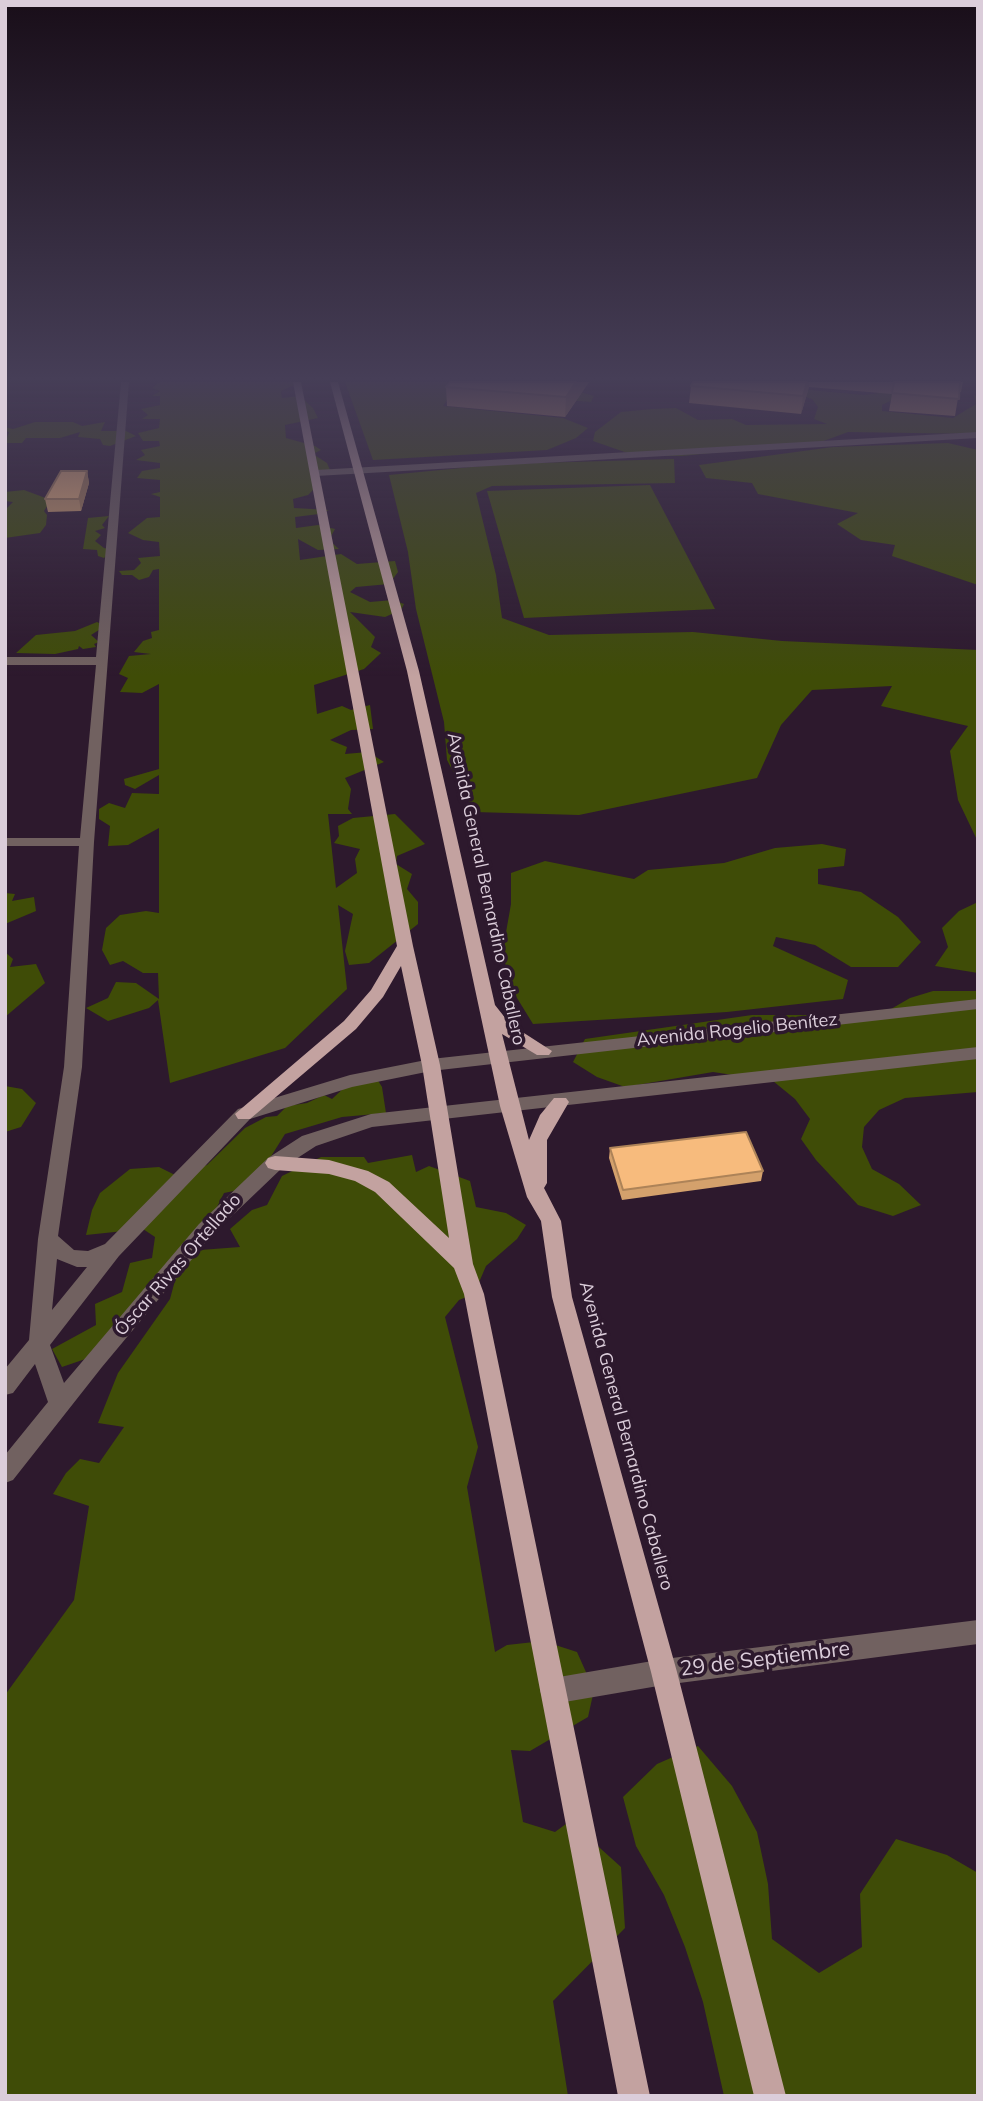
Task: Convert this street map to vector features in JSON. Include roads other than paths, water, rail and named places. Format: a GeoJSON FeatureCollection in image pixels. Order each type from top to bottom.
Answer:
{"type":"FeatureCollection","features":[{"type":"Feature","properties":{"kind":"main road"},"geometry":{"type":"LineString","coordinates":[[317,480],[405,946],[431,1065],[463,1264],[474,1294],[634,2096]]}},
{"type":"Feature","properties":{"kind":"main road","name":"Avenida General Bernardino Caballero"},"geometry":{"type":"LineString","coordinates":[[360,480],[413,671],[509,1106],[537,1197],[551,1221],[562,1297],[664,1672],[769,2096]]}},
{"type":"Feature","properties":{"kind":"main road"},"geometry":{"type":"LineString","coordinates":[[244,1114],[351,1026],[377,993],[405,946]]}},
{"type":"Feature","properties":{"kind":"main road"},"geometry":{"type":"LineString","coordinates":[[484,1002],[504,1027],[543,1051]]}},
{"type":"Feature","properties":{"kind":"main road"},"geometry":{"type":"LineString","coordinates":[[537,1197],[538,1139],[560,1101]]}},
{"type":"Feature","properties":{"kind":"main road"},"geometry":{"type":"LineString","coordinates":[[275,1163],[329,1167],[361,1176],[382,1187],[463,1264]]}},
{"type":"Feature","properties":{"kind":"street"},"geometry":{"type":"LineString","coordinates":[[60,1403],[39,1344],[48,1239],[74,1067],[87,842],[118,480]]}},
{"type":"Feature","properties":{"kind":"street"},"geometry":{"type":"LineString","coordinates":[[5,661],[104,661]]}},
{"type":"Feature","properties":{"kind":"street"},"geometry":{"type":"LineString","coordinates":[[5,842],[87,842]]}},
{"type":"Feature","properties":{"kind":"street","name":"Avenida Rogelio Benítez"},"geometry":{"type":"LineString","coordinates":[[431,1065],[978,1004]]}},
{"type":"Feature","properties":{"kind":"street"},"geometry":{"type":"LineString","coordinates":[[509,1106],[978,1053]]}},
{"type":"Feature","properties":{"kind":"street"},"geometry":{"type":"LineString","coordinates":[[5,1386],[112,1251],[244,1114],[350,1081],[431,1065]]}},
{"type":"Feature","properties":{"kind":"street","name":"Óscar Rivas Ortellado"},"geometry":{"type":"LineString","coordinates":[[5,1474],[60,1403],[206,1229],[275,1163],[309,1141],[371,1121],[509,1106]]}},
{"type":"Feature","properties":{"kind":"street"},"geometry":{"type":"LineString","coordinates":[[48,1239],[67,1256],[77,1259],[89,1259],[112,1251]]}},
{"type":"Feature","properties":{"kind":"street","name":"29 de Septiembre"},"geometry":{"type":"LineString","coordinates":[[553,1691],[664,1672],[978,1632]]}}]}
